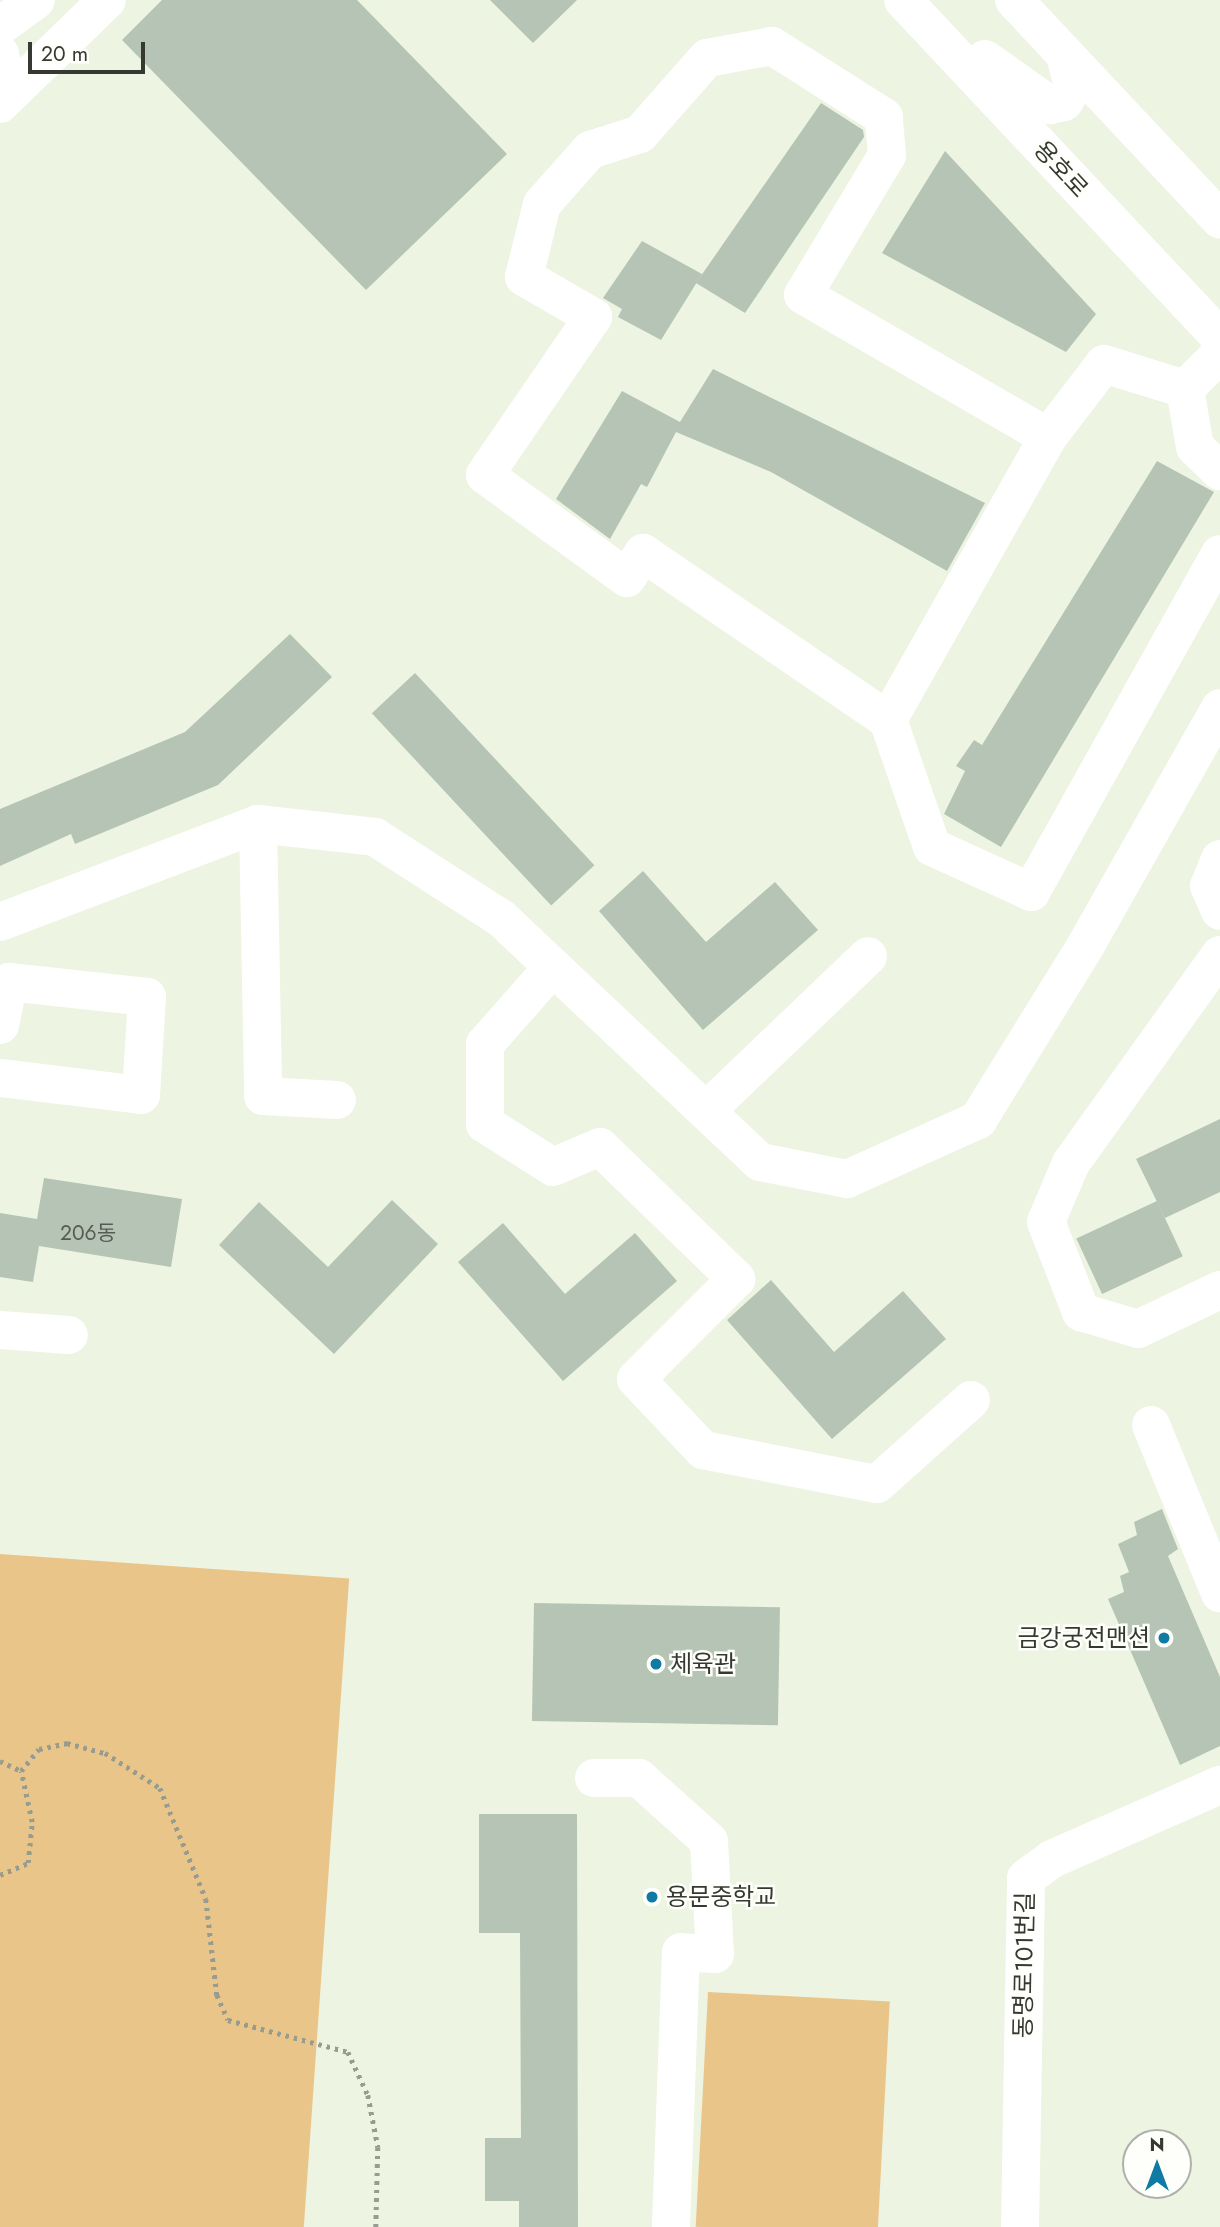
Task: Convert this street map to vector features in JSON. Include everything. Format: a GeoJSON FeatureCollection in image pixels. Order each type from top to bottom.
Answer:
{"type":"FeatureCollection","features":[{"type":"Feature","properties":{"kind":"main road"},"geometry":{"type":"LineString","coordinates":[[0,26],[36,0]]}},
{"type":"Feature","properties":{"kind":"main road"},"geometry":{"type":"LineString","coordinates":[[9,72],[107,0]]}},
{"type":"Feature","properties":{"kind":"main road"},"geometry":{"type":"LineString","coordinates":[[1014,0],[1220,219]]}},
{"type":"Feature","properties":{"kind":"main road"},"geometry":{"type":"LineString","coordinates":[[914,13],[968,45],[1021,90],[1050,105],[1064,102],[1073,87],[1065,54]]}},
{"type":"Feature","properties":{"kind":"main road","name":"용호로"},"geometry":{"type":"LineString","coordinates":[[914,13],[1220,338]]}},
{"type":"Feature","properties":{"kind":"main road"},"geometry":{"type":"LineString","coordinates":[[1048,437],[803,295],[887,155],[884,117],[772,46],[707,58],[640,134],[590,150],[542,204],[524,277],[593,317],[485,475],[627,578],[643,552],[888,720],[932,847],[1031,892],[1220,554]]}},
{"type":"Feature","properties":{"kind":"main road"},"geometry":{"type":"LineString","coordinates":[[1185,389],[1220,354]]}},
{"type":"Feature","properties":{"kind":"main road"},"geometry":{"type":"LineString","coordinates":[[888,720],[1048,437],[1104,364],[1185,389]]}},
{"type":"Feature","properties":{"kind":"main road"},"geometry":{"type":"LineString","coordinates":[[1185,389],[1195,447],[1220,471]]}},
{"type":"Feature","properties":{"kind":"main road"},"geometry":{"type":"LineString","coordinates":[[0,922],[258,824],[375,837],[502,919],[760,1162],[847,1178],[978,1120],[1086,945],[1220,708]]}},
{"type":"Feature","properties":{"kind":"main road"},"geometry":{"type":"LineString","coordinates":[[258,824],[263,1096],[337,1100]]}},
{"type":"Feature","properties":{"kind":"main road"},"geometry":{"type":"LineString","coordinates":[[1220,859],[1209,886],[1220,911]]}},
{"type":"Feature","properties":{"kind":"main road"},"geometry":{"type":"LineString","coordinates":[[1220,955],[1071,1163],[1046,1222],[1081,1312],[1138,1329],[1220,1290]]}},
{"type":"Feature","properties":{"kind":"main road"},"geometry":{"type":"LineString","coordinates":[[706,1111],[868,956]]}},
{"type":"Feature","properties":{"kind":"main road"},"geometry":{"type":"LineString","coordinates":[[553,967],[485,1044],[485,1124],[553,1167],[600,1147],[736,1279],[636,1379],[704,1450],[877,1484],[971,1400]]}},
{"type":"Feature","properties":{"kind":"main road"},"geometry":{"type":"LineString","coordinates":[[0,1026],[9,982],[147,997],[141,1095],[0,1078]]}},
{"type":"Feature","properties":{"kind":"main road"},"geometry":{"type":"LineString","coordinates":[[0,1330],[69,1335]]}},
{"type":"Feature","properties":{"kind":"main road"},"geometry":{"type":"LineString","coordinates":[[1151,1425],[1220,1593]]}},
{"type":"Feature","properties":{"kind":"main road"},"geometry":{"type":"LineString","coordinates":[[594,1778],[639,1778],[709,1841],[715,1954],[681,1952],[671,2227]]}},
{"type":"Feature","properties":{"kind":"main road","name":"동명로101번길"},"geometry":{"type":"LineString","coordinates":[[1020,2227],[1026,1878],[1052,1859],[1220,1785]]}},
{"type":"Feature","properties":{"kind":"path"},"geometry":{"type":"LineString","coordinates":[[21,1770],[39,1749],[67,1743],[105,1753],[160,1788],[206,1899],[216,1995],[228,2020],[348,2052],[369,2095],[378,2147],[376,2227]]}},
{"type":"Feature","properties":{"kind":"path"},"geometry":{"type":"LineString","coordinates":[[0,1761],[21,1770]]}},
{"type":"Feature","properties":{"kind":"path"},"geometry":{"type":"LineString","coordinates":[[0,1875],[28,1863],[32,1822],[21,1770]]}},
{"type":"Feature","properties":{"kind":"shaded area"},"geometry":{"type":"Polygon","coordinates":[[[0,1554],[349,1578],[304,2227],[0,2227],[0,1554]]]}},
{"type":"Feature","properties":{"kind":"shaded area"},"geometry":{"type":"Polygon","coordinates":[[[708,1992],[890,2002],[878,2227],[696,2227],[708,1992]]]}},
{"type":"Feature","properties":{"kind":"building"},"geometry":{"type":"Polygon","coordinates":[[[162,0],[357,0],[507,154],[366,290],[122,40],[162,0]]]}},
{"type":"Feature","properties":{"kind":"building"},"geometry":{"type":"Polygon","coordinates":[[[490,0],[577,0],[533,43],[490,0]]]}},
{"type":"Feature","properties":{"kind":"building"},"geometry":{"type":"Polygon","coordinates":[[[821,103],[863,130],[864,137],[745,313],[696,283],[821,103]]]}},
{"type":"Feature","properties":{"kind":"building"},"geometry":{"type":"Polygon","coordinates":[[[945,151],[1096,314],[1066,352],[882,253],[945,151]]]}},
{"type":"Feature","properties":{"kind":"building"},"geometry":{"type":"Polygon","coordinates":[[[642,241],[702,274],[661,340],[618,317],[622,309],[603,298],[642,241]]]}},
{"type":"Feature","properties":{"kind":"building"},"geometry":{"type":"Polygon","coordinates":[[[713,369],[985,503],[947,571],[771,472],[676,432],[647,487],[641,484],[610,539],[556,499],[622,391],[680,422],[713,369]]]}},
{"type":"Feature","properties":{"kind":"building"},"geometry":{"type":"Polygon","coordinates":[[[1157,461],[1214,492],[1001,847],[944,814],[965,771],[956,766],[974,740],[982,745],[1157,461]]]}},
{"type":"Feature","properties":{"kind":"building"},"geometry":{"type":"Polygon","coordinates":[[[290,634],[332,677],[218,785],[75,844],[71,834],[0,866],[0,809],[185,732],[290,634]]]}},
{"type":"Feature","properties":{"kind":"building"},"geometry":{"type":"Polygon","coordinates":[[[415,673],[594,865],[551,906],[372,713],[415,673]]]}},
{"type":"Feature","properties":{"kind":"building"},"geometry":{"type":"Polygon","coordinates":[[[643,871],[706,942],[775,882],[818,930],[703,1030],[599,911],[643,871]]]}},
{"type":"Feature","properties":{"kind":"building"},"geometry":{"type":"Polygon","coordinates":[[[1220,1119],[1220,1192],[1165,1218],[1136,1159],[1220,1119]]]}},
{"type":"Feature","properties":{"kind":"building"},"geometry":{"type":"Polygon","coordinates":[[[44,1178],[182,1199],[171,1267],[39,1246],[33,1282],[0,1277],[0,1213],[37,1219],[44,1178]]]}},
{"type":"Feature","properties":{"kind":"building"},"geometry":{"type":"Polygon","coordinates":[[[392,1200],[438,1244],[334,1354],[219,1245],[259,1202],[328,1267],[392,1200]]]}},
{"type":"Feature","properties":{"kind":"building"},"geometry":{"type":"Polygon","coordinates":[[[1157,1201],[1183,1256],[1102,1294],[1076,1239],[1157,1201]]]}},
{"type":"Feature","properties":{"kind":"building"},"geometry":{"type":"Polygon","coordinates":[[[503,1223],[565,1294],[635,1233],[677,1281],[563,1381],[458,1262],[503,1223]]]}},
{"type":"Feature","properties":{"kind":"building"},"geometry":{"type":"Polygon","coordinates":[[[771,1280],[834,1352],[903,1291],[946,1339],[832,1439],[727,1320],[771,1280]]]}},
{"type":"Feature","properties":{"kind":"building","name":"금강궁전맨션"},"geometry":{"type":"Polygon","coordinates":[[[1162,1509],[1178,1549],[1168,1556],[1220,1677],[1220,1746],[1180,1765],[1108,1599],[1124,1592],[1120,1576],[1129,1572],[1118,1544],[1137,1535],[1134,1522],[1162,1509]]]}},
{"type":"Feature","properties":{"kind":"building","name":"체육관"},"geometry":{"type":"Polygon","coordinates":[[[534,1603],[780,1607],[778,1725],[532,1721],[534,1603]]]}},
{"type":"Feature","properties":{"kind":"building"},"geometry":{"type":"Polygon","coordinates":[[[479,1814],[577,1814],[578,2227],[519,2227],[519,2201],[485,2201],[485,2138],[521,2138],[520,1933],[479,1933],[479,1814]]]}},
{"type":"Feature","properties":{"kind":"place","name":"금강궁전맨션"},"geometry":{"type":"Point","coordinates":[1164,1638]}},
{"type":"Feature","properties":{"kind":"place","name":"체육관"},"geometry":{"type":"Point","coordinates":[656,1664]}},
{"type":"Feature","properties":{"kind":"place","name":"용문중학교"},"geometry":{"type":"Point","coordinates":[652,1897]}}]}
